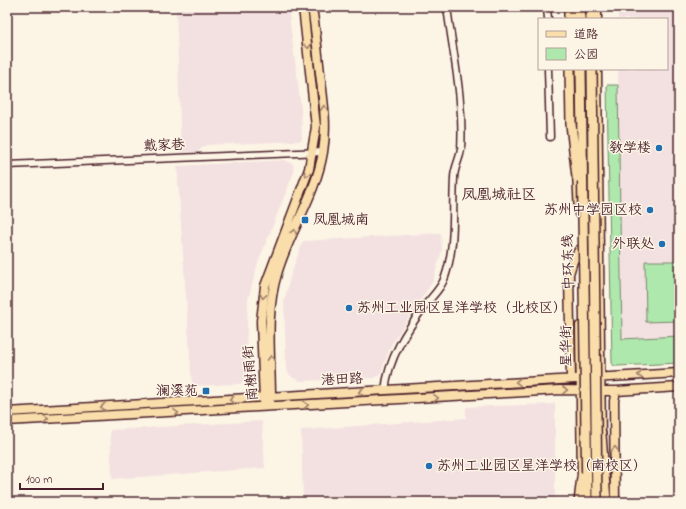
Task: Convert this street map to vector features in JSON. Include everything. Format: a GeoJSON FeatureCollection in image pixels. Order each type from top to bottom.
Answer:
{"type":"FeatureCollection","features":[{"type":"Feature","properties":{"kind":"highway"},"geometry":{"type":"LineString","coordinates":[[569,7],[569,18]]}},
{"type":"Feature","properties":{"kind":"highway"},"geometry":{"type":"LineString","coordinates":[[580,7],[580,18]]}},
{"type":"Feature","properties":{"kind":"highway"},"geometry":{"type":"LineString","coordinates":[[591,7],[592,18]]}},
{"type":"Feature","properties":{"kind":"highway"},"geometry":{"type":"LineString","coordinates":[[570,70],[571,124],[582,227]]}},
{"type":"Feature","properties":{"kind":"highway","name":"中环东线"},"geometry":{"type":"LineString","coordinates":[[581,70],[587,502]]}},
{"type":"Feature","properties":{"kind":"highway","name":"中环东线"},"geometry":{"type":"LineString","coordinates":[[592,70],[597,502]]}},
{"type":"Feature","properties":{"kind":"highway"},"geometry":{"type":"LineString","coordinates":[[601,434],[606,502]]}},
{"type":"Feature","properties":{"kind":"highway"},"geometry":{"type":"LineString","coordinates":[[581,502],[586,436]]}},
{"type":"Feature","properties":{"kind":"main road","name":"南榭雨街"},"geometry":{"type":"LineString","coordinates":[[267,398],[260,321],[265,286],[314,152],[316,108],[303,7]]}},
{"type":"Feature","properties":{"kind":"main road","name":"南榭雨街"},"geometry":{"type":"LineString","coordinates":[[267,408],[270,321],[272,296],[277,273],[318,173],[323,152],[325,118],[312,7]]}},
{"type":"Feature","properties":{"kind":"main road"},"geometry":{"type":"LineString","coordinates":[[575,7],[575,18]]}},
{"type":"Feature","properties":{"kind":"main road"},"geometry":{"type":"LineString","coordinates":[[597,7],[597,18]]}},
{"type":"Feature","properties":{"kind":"main road","name":"星华街"},"geometry":{"type":"LineString","coordinates":[[576,70],[581,378],[581,502]]}},
{"type":"Feature","properties":{"kind":"main road"},"geometry":{"type":"LineString","coordinates":[[597,70],[602,390],[602,502]]}},
{"type":"Feature","properties":{"kind":"main road"},"geometry":{"type":"LineString","coordinates":[[571,379],[569,274],[573,260],[579,250]]}},
{"type":"Feature","properties":{"kind":"main road","name":"港田路"},"geometry":{"type":"LineString","coordinates":[[7,412],[679,373]]}},
{"type":"Feature","properties":{"kind":"main road","name":"港田路"},"geometry":{"type":"LineString","coordinates":[[7,421],[581,390],[679,387]]}},
{"type":"Feature","properties":{"kind":"main road"},"geometry":{"type":"LineString","coordinates":[[615,502],[614,401],[616,390]]}},
{"type":"Feature","properties":{"kind":"street"},"geometry":{"type":"LineString","coordinates":[[384,390],[386,375],[394,356],[416,318],[439,290],[445,279],[452,247],[454,176],[461,149],[461,124],[455,61],[447,7]]}},
{"type":"Feature","properties":{"kind":"street"},"geometry":{"type":"LineString","coordinates":[[548,7],[548,18]]}},
{"type":"Feature","properties":{"kind":"street"},"geometry":{"type":"LineString","coordinates":[[548,70],[550,137]]}},
{"type":"Feature","properties":{"kind":"street","name":"戴家巷"},"geometry":{"type":"LineString","coordinates":[[7,165],[323,152]]}},
{"type":"Feature","properties":{"kind":"shaded area"},"geometry":{"type":"Polygon","coordinates":[[[176,7],[288,7],[301,108],[302,139],[299,141],[206,145],[197,152],[181,152],[176,7]]]}},
{"type":"Feature","properties":{"kind":"shaded area","name":"苏州中学园区校"},"geometry":{"type":"Polygon","coordinates":[[[618,7],[679,7],[679,336],[622,339],[618,70],[668,70],[668,18],[618,18],[618,7]]]}},
{"type":"Feature","properties":{"kind":"shaded area"},"geometry":{"type":"Polygon","coordinates":[[[285,160],[293,164],[294,172],[258,263],[248,300],[245,381],[239,384],[192,386],[177,166],[285,160]]]}},
{"type":"Feature","properties":{"kind":"shaded area","name":"苏州工业园区星洋学校（北校区）"},"geometry":{"type":"Polygon","coordinates":[[[441,233],[442,250],[433,281],[391,345],[380,375],[374,378],[301,381],[293,378],[288,373],[286,365],[284,301],[291,274],[303,241],[441,233]]]}},
{"type":"Feature","properties":{"kind":"shaded area","name":"苏州工业园区星洋学校（南校区）"},"geometry":{"type":"Polygon","coordinates":[[[555,404],[555,502],[303,502],[301,430],[466,418],[466,407],[555,404]]]}},
{"type":"Feature","properties":{"kind":"shaded area"},"geometry":{"type":"Polygon","coordinates":[[[262,421],[265,468],[112,479],[110,430],[262,421]]]}},
{"type":"Feature","properties":{"kind":"green space"},"geometry":{"type":"Polygon","coordinates":[[[607,85],[618,85],[622,339],[679,336],[679,363],[614,366],[612,363],[607,85]]]}},
{"type":"Feature","properties":{"kind":"green space"},"geometry":{"type":"Polygon","coordinates":[[[645,261],[679,261],[679,321],[646,322],[645,261]]]}},
{"type":"Feature","properties":{"kind":"place","name":"教学楼"},"geometry":{"type":"Point","coordinates":[659,148]}},
{"type":"Feature","properties":{"kind":"place","name":"苏州中学园区校"},"geometry":{"type":"Point","coordinates":[650,210]}},
{"type":"Feature","properties":{"kind":"place","name":"凤凰城南"},"geometry":{"type":"Point","coordinates":[305,220]}},
{"type":"Feature","properties":{"kind":"place","name":"外联处"},"geometry":{"type":"Point","coordinates":[662,244]}},
{"type":"Feature","properties":{"kind":"place","name":"苏州工业园区星洋学校（北校区）"},"geometry":{"type":"Point","coordinates":[349,308]}},
{"type":"Feature","properties":{"kind":"place","name":"澜溪苑"},"geometry":{"type":"Point","coordinates":[206,391]}},
{"type":"Feature","properties":{"kind":"place","name":"苏州工业园区星洋学校（南校区）"},"geometry":{"type":"Point","coordinates":[429,466]}},
{"type":"Feature","properties":{"kind":"district","name":"凤凰城社区"},"geometry":{"type":"Point","coordinates":[499,195]}}]}
